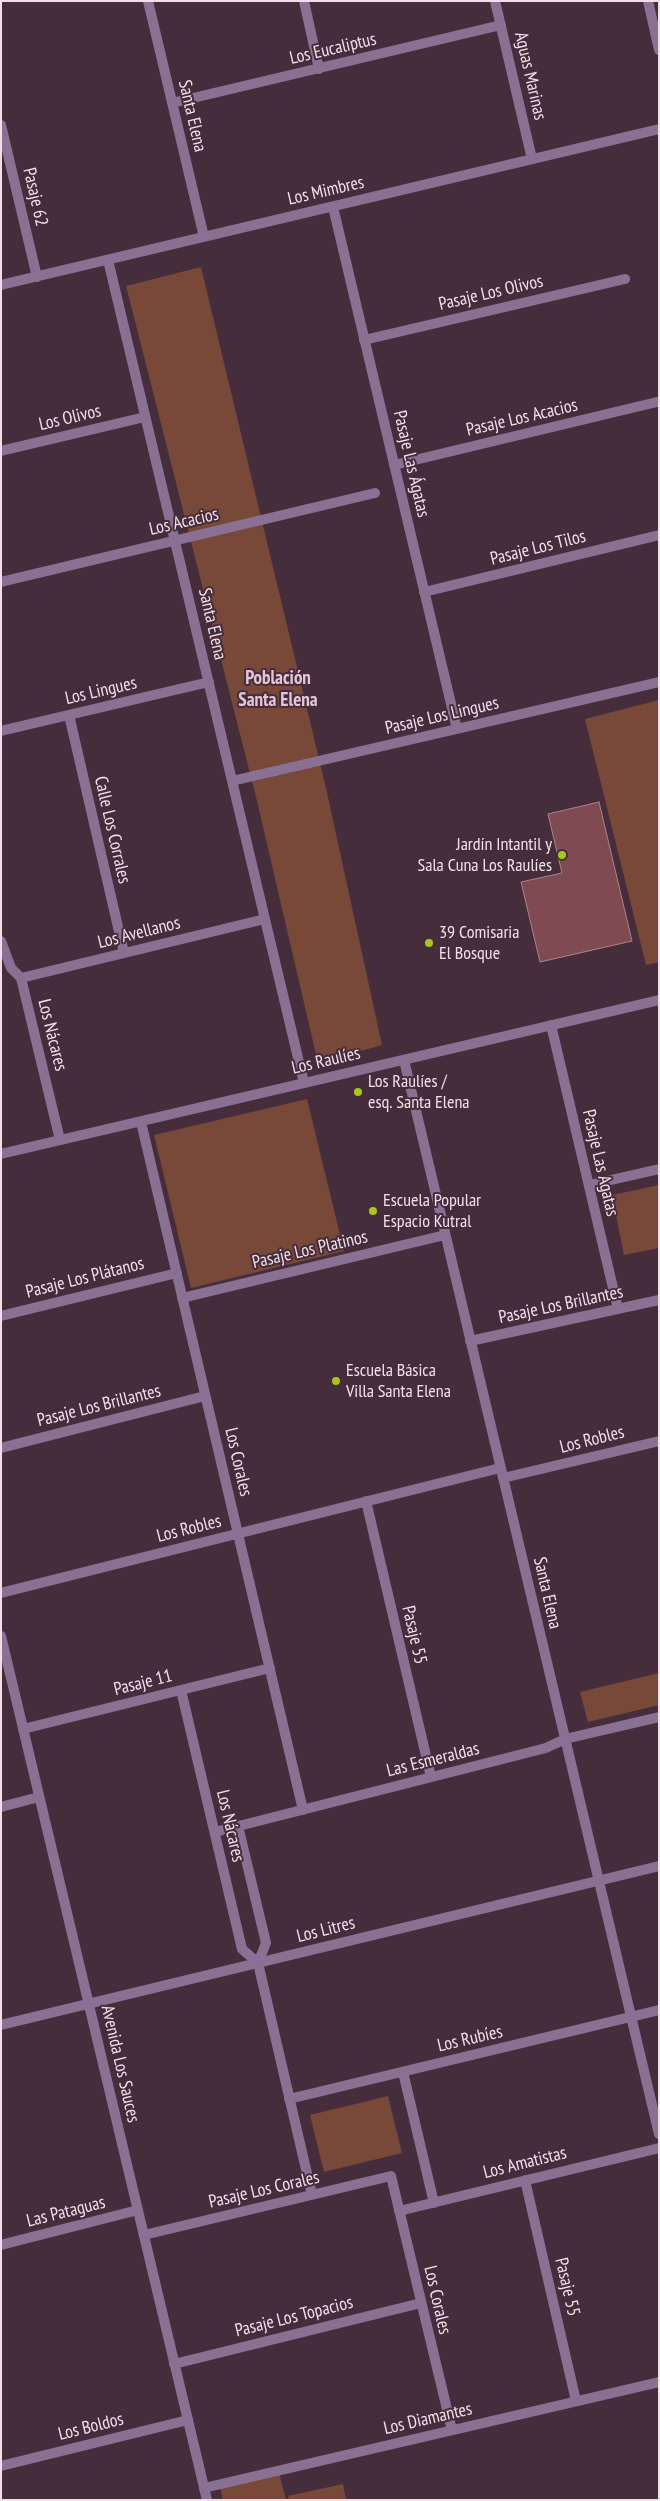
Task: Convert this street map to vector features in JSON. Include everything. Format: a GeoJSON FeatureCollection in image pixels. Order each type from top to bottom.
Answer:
{"type":"FeatureCollection","features":[{"type":"Feature","properties":{"kind":"street","name":"Santa Elena"},"geometry":{"type":"LineString","coordinates":[[148,1],[204,237]]}},
{"type":"Feature","properties":{"kind":"street"},"geometry":{"type":"LineString","coordinates":[[304,1],[320,68]]}},
{"type":"Feature","properties":{"kind":"street","name":"Aguas Marinas"},"geometry":{"type":"LineString","coordinates":[[495,1],[532,159]]}},
{"type":"Feature","properties":{"kind":"street"},"geometry":{"type":"LineString","coordinates":[[648,1],[659,50]]}},
{"type":"Feature","properties":{"kind":"street","name":"Los Eucaliptus"},"geometry":{"type":"LineString","coordinates":[[172,104],[501,26]]}},
{"type":"Feature","properties":{"kind":"street","name":"Pasaje 62"},"geometry":{"type":"LineString","coordinates":[[1,125],[36,277]]}},
{"type":"Feature","properties":{"kind":"street","name":"Los Mimbres"},"geometry":{"type":"LineString","coordinates":[[1,286],[659,129]]}},
{"type":"Feature","properties":{"kind":"street","name":"Pasaje Las Ágatas"},"geometry":{"type":"LineString","coordinates":[[332,207],[457,729]]}},
{"type":"Feature","properties":{"kind":"street","name":"Santa Elena"},"geometry":{"type":"LineString","coordinates":[[108,260],[304,1083]]}},
{"type":"Feature","properties":{"kind":"street","name":"Pasaje Los Olivos"},"geometry":{"type":"LineString","coordinates":[[364,340],[625,279]]}},
{"type":"Feature","properties":{"kind":"street","name":"Pasaje Los Acacios"},"geometry":{"type":"LineString","coordinates":[[394,465],[657,402]]}},
{"type":"Feature","properties":{"kind":"street","name":"Los Olivos"},"geometry":{"type":"LineString","coordinates":[[1,451],[145,418]]}},
{"type":"Feature","properties":{"kind":"street","name":"Los Acacios"},"geometry":{"type":"LineString","coordinates":[[1,582],[374,493]]}},
{"type":"Feature","properties":{"kind":"street","name":"Pasaje Los Tilos"},"geometry":{"type":"LineString","coordinates":[[424,592],[659,535]]}},
{"type":"Feature","properties":{"kind":"street","name":"Los Lingues"},"geometry":{"type":"LineString","coordinates":[[1,731],[209,682]]}},
{"type":"Feature","properties":{"kind":"street","name":"Pasaje Los Lingues"},"geometry":{"type":"LineString","coordinates":[[232,781],[659,682]]}},
{"type":"Feature","properties":{"kind":"street","name":"Calle Los Corrales"},"geometry":{"type":"LineString","coordinates":[[69,715],[124,953]]}},
{"type":"Feature","properties":{"kind":"street","name":"Los Avellanos"},"geometry":{"type":"LineString","coordinates":[[21,978],[265,919]]}},
{"type":"Feature","properties":{"kind":"street","name":"Los Nácares"},"geometry":{"type":"LineString","coordinates":[[1,941],[11,968],[21,978],[60,1140]]}},
{"type":"Feature","properties":{"kind":"street","name":"Los Raulíes"},"geometry":{"type":"LineString","coordinates":[[1,1154],[659,1000]]}},
{"type":"Feature","properties":{"kind":"street","name":"Pasaje Las Agatas"},"geometry":{"type":"LineString","coordinates":[[551,1025],[618,1309]]}},
{"type":"Feature","properties":{"kind":"street","name":"Santa Elena"},"geometry":{"type":"LineString","coordinates":[[404,1060],[659,2134]]}},
{"type":"Feature","properties":{"kind":"street","name":"Los Corales"},"geometry":{"type":"LineString","coordinates":[[141,1122],[303,1810]]}},
{"type":"Feature","properties":{"kind":"street"},"geometry":{"type":"LineString","coordinates":[[589,1185],[659,1169]]}},
{"type":"Feature","properties":{"kind":"street","name":"Pasaje Los Platinos"},"geometry":{"type":"LineString","coordinates":[[182,1298],[445,1235]]}},
{"type":"Feature","properties":{"kind":"street","name":"Pasaje Los Plátanos"},"geometry":{"type":"LineString","coordinates":[[1,1316],[177,1273]]}},
{"type":"Feature","properties":{"kind":"street","name":"Pasaje Los Brillantes"},"geometry":{"type":"LineString","coordinates":[[470,1341],[659,1300]]}},
{"type":"Feature","properties":{"kind":"street","name":"Pasaje Los Brillantes"},"geometry":{"type":"LineString","coordinates":[[1,1448],[206,1396]]}},
{"type":"Feature","properties":{"kind":"street","name":"Los Robles"},"geometry":{"type":"LineString","coordinates":[[503,1478],[659,1441]]}},
{"type":"Feature","properties":{"kind":"street","name":"Los Robles"},"geometry":{"type":"LineString","coordinates":[[1,1593],[500,1468]]}},
{"type":"Feature","properties":{"kind":"street","name":"Pasaje 55"},"geometry":{"type":"LineString","coordinates":[[366,1501],[431,1777]]}},
{"type":"Feature","properties":{"kind":"street","name":"Avenida Los Sauces"},"geometry":{"type":"LineString","coordinates":[[1,1636],[207,2500]]}},
{"type":"Feature","properties":{"kind":"street","name":"Pasaje 11"},"geometry":{"type":"LineString","coordinates":[[23,1729],[270,1668]]}},
{"type":"Feature","properties":{"kind":"street","name":"Los Nácares"},"geometry":{"type":"LineString","coordinates":[[181,1690],[242,1949],[258,1963]]}},
{"type":"Feature","properties":{"kind":"street","name":"Las Esmeraldas"},"geometry":{"type":"LineString","coordinates":[[215,1832],[546,1748],[565,1739],[659,1717]]}},
{"type":"Feature","properties":{"kind":"street"},"geometry":{"type":"LineString","coordinates":[[1,1807],[40,1797]]}},
{"type":"Feature","properties":{"kind":"street","name":"Los Nácares"},"geometry":{"type":"LineString","coordinates":[[238,1826],[266,1944],[258,1963],[312,2195]]}},
{"type":"Feature","properties":{"kind":"street","name":"Los Litres"},"geometry":{"type":"LineString","coordinates":[[1,2025],[659,1866]]}},
{"type":"Feature","properties":{"kind":"street","name":"Los Rubíes"},"geometry":{"type":"LineString","coordinates":[[289,2099],[659,2010]]}},
{"type":"Feature","properties":{"kind":"street"},"geometry":{"type":"LineString","coordinates":[[403,2072],[434,2202]]}},
{"type":"Feature","properties":{"kind":"street","name":"Los Amatistas"},"geometry":{"type":"LineString","coordinates":[[399,2211],[659,2148]]}},
{"type":"Feature","properties":{"kind":"street","name":"Los Corales"},"geometry":{"type":"LineString","coordinates":[[391,2176],[452,2430]]}},
{"type":"Feature","properties":{"kind":"street","name":"Pasaje Los Corales"},"geometry":{"type":"LineString","coordinates":[[144,2235],[391,2176]]}},
{"type":"Feature","properties":{"kind":"street","name":"Pasaje 55"},"geometry":{"type":"LineString","coordinates":[[526,2180],[576,2401]]}},
{"type":"Feature","properties":{"kind":"street","name":"Las Pataguas"},"geometry":{"type":"LineString","coordinates":[[1,2245],[138,2210]]}},
{"type":"Feature","properties":{"kind":"street","name":"Pasaje Los Topacios"},"geometry":{"type":"LineString","coordinates":[[174,2364],[422,2303]]}},
{"type":"Feature","properties":{"kind":"street","name":"Los Diamantes"},"geometry":{"type":"LineString","coordinates":[[204,2488],[659,2382]]}},
{"type":"Feature","properties":{"kind":"street","name":"Los Boldos"},"geometry":{"type":"LineString","coordinates":[[1,2466],[188,2420]]}},
{"type":"Feature","properties":{"kind":"shaded area"},"geometry":{"type":"Polygon","coordinates":[[[201,267],[326,788],[382,1045],[318,1063],[257,801],[126,286],[201,267]]]}},
{"type":"Feature","properties":{"kind":"shaded area"},"geometry":{"type":"Polygon","coordinates":[[[659,700],[659,962],[646,965],[585,719],[659,700]]]}},
{"type":"Feature","properties":{"kind":"shaded area"},"geometry":{"type":"Polygon","coordinates":[[[307,1099],[344,1251],[191,1288],[154,1135],[307,1099]]]}},
{"type":"Feature","properties":{"kind":"shaded area"},"geometry":{"type":"Polygon","coordinates":[[[659,1185],[659,1248],[624,1255],[612,1195],[659,1185]]]}},
{"type":"Feature","properties":{"kind":"shaded area"},"geometry":{"type":"Polygon","coordinates":[[[659,1673],[659,1705],[588,1722],[580,1692],[659,1673]]]}},
{"type":"Feature","properties":{"kind":"shaded area"},"geometry":{"type":"Polygon","coordinates":[[[388,2096],[402,2153],[324,2172],[310,2115],[388,2096]]]}},
{"type":"Feature","properties":{"kind":"shaded area"},"geometry":{"type":"Polygon","coordinates":[[[279,2472],[286,2500],[223,2500],[220,2487],[279,2472]]]}},
{"type":"Feature","properties":{"kind":"shaded area"},"geometry":{"type":"Polygon","coordinates":[[[343,2484],[346,2500],[289,2500],[288,2496],[343,2484]]]}},
{"type":"Feature","properties":{"kind":"building"},"geometry":{"type":"Polygon","coordinates":[[[599,802],[632,941],[540,962],[521,882],[562,873],[548,814],[599,802]]]}},
{"type":"Feature","properties":{"kind":"place","name":"Jardín Intantil y Sala Cuna Los Raulíes"},"geometry":{"type":"Point","coordinates":[562,855]}},
{"type":"Feature","properties":{"kind":"place","name":"39 Comisaria El Bosque"},"geometry":{"type":"Point","coordinates":[429,943]}},
{"type":"Feature","properties":{"kind":"place","name":"Los Raulíes / esq. Santa Elena"},"geometry":{"type":"Point","coordinates":[358,1092]}},
{"type":"Feature","properties":{"kind":"place","name":"Escuela Popular Espacio Kutral"},"geometry":{"type":"Point","coordinates":[373,1211]}},
{"type":"Feature","properties":{"kind":"place","name":"Escuela Básica Villa Santa Elena"},"geometry":{"type":"Point","coordinates":[336,1381]}},
{"type":"Feature","properties":{"kind":"district","name":"Población Santa Elena"},"geometry":{"type":"Point","coordinates":[278,690]}}]}
